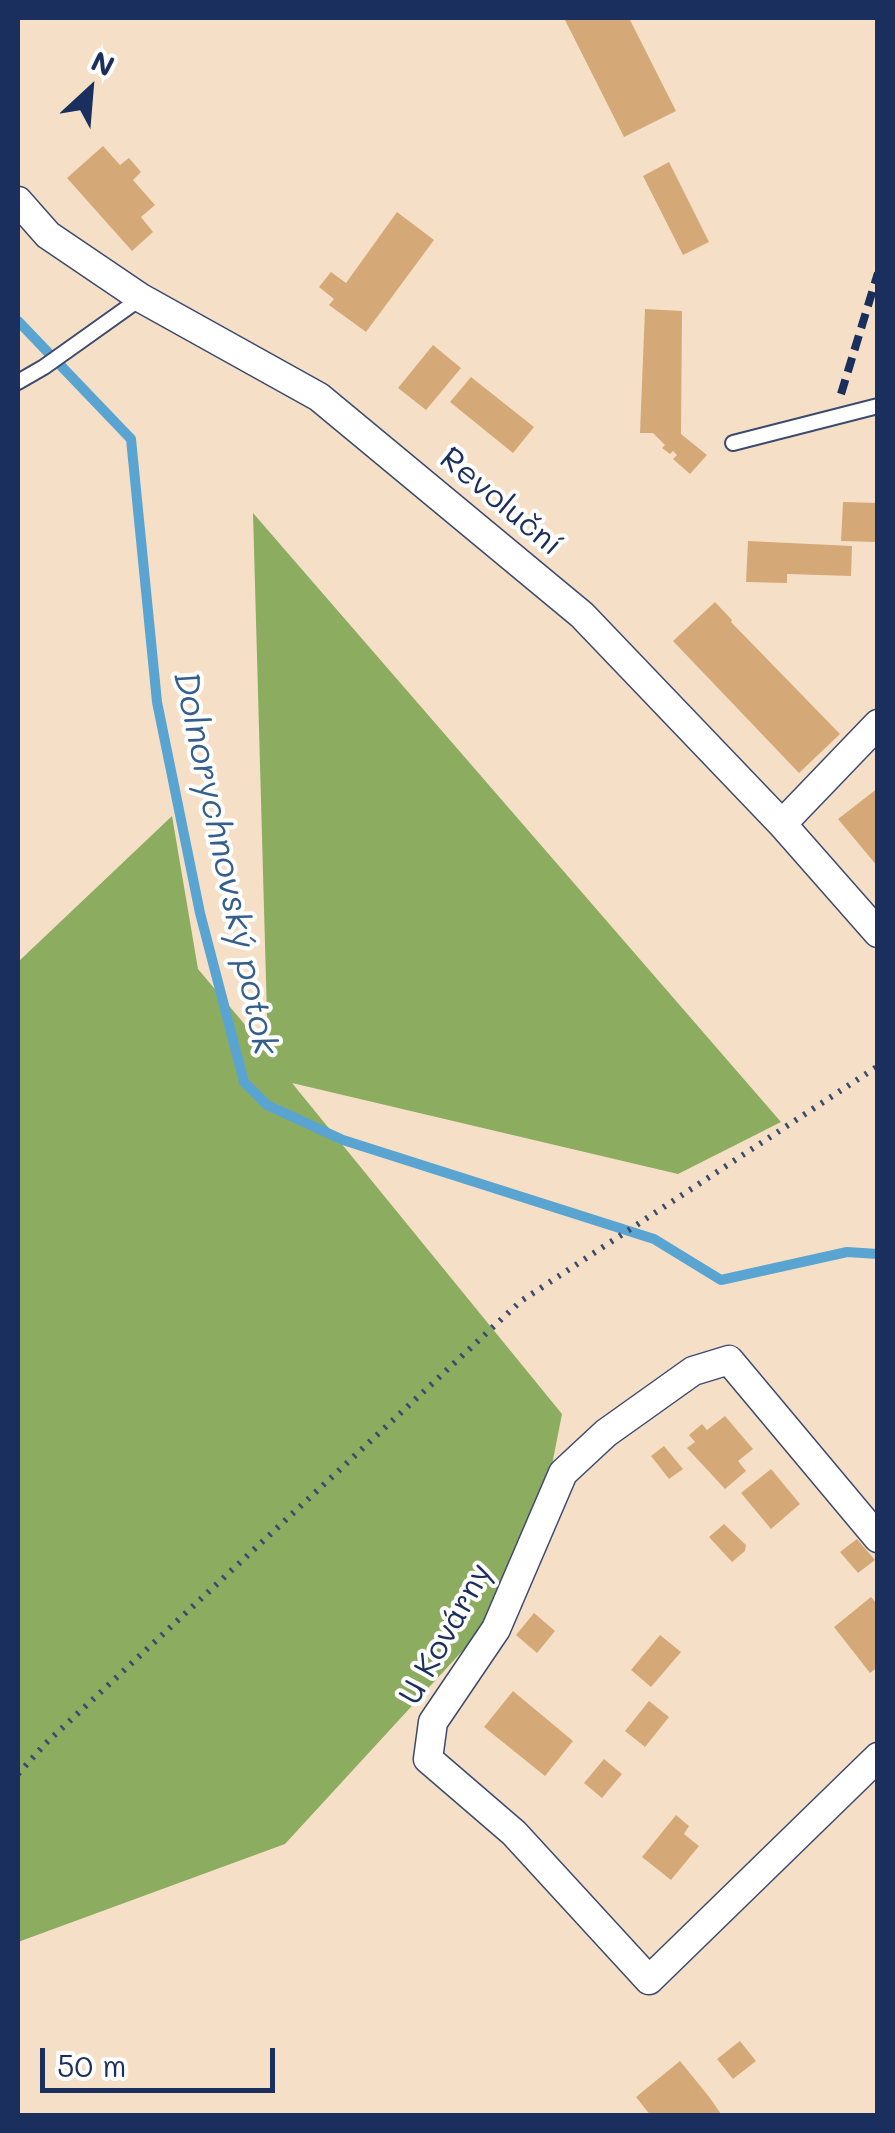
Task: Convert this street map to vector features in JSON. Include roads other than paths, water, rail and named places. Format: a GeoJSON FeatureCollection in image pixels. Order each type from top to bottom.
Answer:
{"type":"FeatureCollection","features":[{"type":"Feature","properties":{"kind":"street","name":"Revoluční"},"geometry":{"type":"LineString","coordinates":[[18,202],[48,235],[141,298],[319,398],[582,615],[782,824],[878,933]]}},
{"type":"Feature","properties":{"kind":"street"},"geometry":{"type":"LineString","coordinates":[[782,824],[878,724]]}},
{"type":"Feature","properties":{"kind":"street","name":"U Kovárny"},"geometry":{"type":"LineString","coordinates":[[878,1538],[729,1360],[693,1371],[606,1433],[564,1474],[496,1630],[433,1722],[428,1759],[514,1832],[649,1980],[878,1756]]}},
{"type":"Feature","properties":{"kind":"lane"},"geometry":{"type":"LineString","coordinates":[[18,382],[141,298]]}},
{"type":"Feature","properties":{"kind":"lane"},"geometry":{"type":"LineString","coordinates":[[733,443],[878,406]]}},
{"type":"Feature","properties":{"kind":"waterway","name":"Dolnorychnovský potok"},"geometry":{"type":"LineString","coordinates":[[18,321],[131,439],[157,702],[200,913],[244,1082],[267,1105],[343,1140],[654,1239],[721,1280],[847,1252],[878,1254]]}},
{"type":"Feature","properties":{"kind":"railway"},"geometry":{"type":"LineString","coordinates":[[841,394],[878,273]]}}]}
